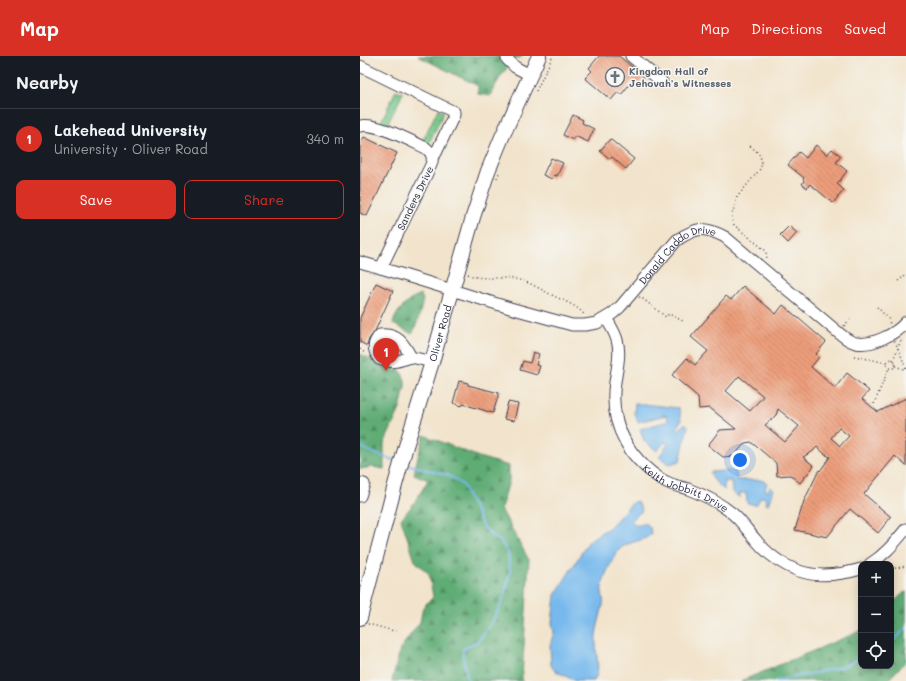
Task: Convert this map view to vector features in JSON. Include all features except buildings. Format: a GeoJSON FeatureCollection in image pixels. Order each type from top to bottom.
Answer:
{"type":"FeatureCollection","features":[{"type":"Feature","properties":{"kind":"main road","name":"Oliver Road"},"geometry":{"type":"LineString","coordinates":[[364,621],[398,474],[432,362],[473,217],[488,171],[539,56]]}},
{"type":"Feature","properties":{"kind":"street"},"geometry":{"type":"LineString","coordinates":[[507,56],[507,59],[515,67],[530,75]]}},
{"type":"Feature","properties":{"kind":"street"},"geometry":{"type":"LineString","coordinates":[[631,56],[662,82]]}},
{"type":"Feature","properties":{"kind":"street"},"geometry":{"type":"LineString","coordinates":[[360,66],[454,112],[454,115],[436,152],[432,156]]}},
{"type":"Feature","properties":{"kind":"street","name":"Sanders Drive"},"geometry":{"type":"LineString","coordinates":[[360,126],[370,125],[396,134],[426,148],[433,160],[381,268]]}},
{"type":"Feature","properties":{"kind":"street","name":"Donald Caddo Drive"},"geometry":{"type":"LineString","coordinates":[[452,290],[572,325],[597,323],[620,307],[677,240],[693,231],[704,229],[713,231],[725,237],[849,341],[864,344],[877,341],[905,327]]}},
{"type":"Feature","properties":{"kind":"street"},"geometry":{"type":"LineString","coordinates":[[360,262],[434,286],[452,290]]}},
{"type":"Feature","properties":{"kind":"street","name":"Keith Jobbitt Drive"},"geometry":{"type":"LineString","coordinates":[[606,318],[618,341],[619,357],[614,391],[614,407],[617,422],[625,441],[634,455],[664,480],[706,496],[720,504],[743,525],[771,556],[782,564],[811,575],[841,574],[858,570]]}},
{"type":"Feature","properties":{"kind":"street"},"geometry":{"type":"LineString","coordinates":[[411,357],[432,362]]}},
{"type":"Feature","properties":{"kind":"street"},"geometry":{"type":"LineString","coordinates":[[360,483],[364,484],[360,496]]}},
{"type":"Feature","properties":{"kind":"street"},"geometry":{"type":"LineString","coordinates":[[874,561],[888,550],[906,529]]}},
{"type":"Feature","properties":{"kind":"path"},"geometry":{"type":"LineString","coordinates":[[533,95],[553,56]]}},
{"type":"Feature","properties":{"kind":"path"},"geometry":{"type":"LineString","coordinates":[[750,146],[759,153],[762,162],[761,168],[737,197],[732,219],[734,225],[766,250],[766,259],[768,261]]}},
{"type":"Feature","properties":{"kind":"path"},"geometry":{"type":"LineString","coordinates":[[495,184],[500,170]]}},
{"type":"Feature","properties":{"kind":"path"},"geometry":{"type":"LineString","coordinates":[[468,274],[481,277],[506,278],[525,281],[559,299],[566,301],[585,316]]}},
{"type":"Feature","properties":{"kind":"path"},"geometry":{"type":"LineString","coordinates":[[898,281],[906,274]]}},
{"type":"Feature","properties":{"kind":"path"},"geometry":{"type":"LineString","coordinates":[[636,295],[666,317],[668,314],[684,322]]}},
{"type":"Feature","properties":{"kind":"path"},"geometry":{"type":"LineString","coordinates":[[838,333],[852,317]]}},
{"type":"Feature","properties":{"kind":"path"},"geometry":{"type":"LineString","coordinates":[[854,356],[887,363],[888,361],[892,360],[905,327]]}},
{"type":"Feature","properties":{"kind":"path"},"geometry":{"type":"LineString","coordinates":[[892,360],[895,366]]}},
{"type":"Feature","properties":{"kind":"path"},"geometry":{"type":"LineString","coordinates":[[887,363],[889,368]]}},
{"type":"Feature","properties":{"kind":"path"},"geometry":{"type":"LineString","coordinates":[[874,404],[883,379],[889,368],[893,368],[895,366],[906,370]]}},
{"type":"Feature","properties":{"kind":"path"},"geometry":{"type":"LineString","coordinates":[[894,568],[906,566]]}},
{"type":"Feature","properties":{"kind":"path"},"geometry":{"type":"LineString","coordinates":[[364,621],[398,632]]}},
{"type":"Feature","properties":{"kind":"green space"},"geometry":{"type":"Polygon","coordinates":[[[418,56],[523,56],[507,68],[490,96],[478,94],[478,86],[418,56]]]}},
{"type":"Feature","properties":{"kind":"green space"},"geometry":{"type":"Polygon","coordinates":[[[396,90],[403,93],[387,125],[381,122],[396,90]]]}},
{"type":"Feature","properties":{"kind":"green space"},"geometry":{"type":"Polygon","coordinates":[[[438,109],[444,112],[428,145],[422,142],[438,109]]]}},
{"type":"Feature","properties":{"kind":"green space"},"geometry":{"type":"Polygon","coordinates":[[[420,294],[423,299],[418,321],[412,334],[393,324],[394,319],[400,310],[411,299],[420,294]]]}},
{"type":"Feature","properties":{"kind":"green space"},"geometry":{"type":"Polygon","coordinates":[[[386,341],[393,343],[397,347],[400,354],[397,357],[388,358],[379,352],[381,345],[386,341]]]}},
{"type":"Feature","properties":{"kind":"green space"},"geometry":{"type":"Polygon","coordinates":[[[360,354],[389,368],[397,366],[405,380],[400,409],[384,444],[384,469],[373,467],[360,469],[360,354]]]}},
{"type":"Feature","properties":{"kind":"green space"},"geometry":{"type":"Polygon","coordinates":[[[424,435],[479,457],[509,466],[509,481],[501,509],[529,560],[522,679],[524,681],[392,681],[400,649],[420,622],[423,607],[433,597],[429,574],[415,561],[401,519],[415,502],[428,480],[414,474],[424,435]]]}},
{"type":"Feature","properties":{"kind":"green space"},"geometry":{"type":"Polygon","coordinates":[[[906,591],[906,661],[887,681],[741,681],[858,632],[858,669],[894,669],[894,601],[906,591]]]}},
{"type":"Feature","properties":{"kind":"water"},"geometry":{"type":"Polygon","coordinates":[[[635,403],[679,408],[681,421],[676,428],[679,430],[685,423],[688,426],[680,461],[669,464],[659,457],[668,444],[665,442],[657,451],[644,441],[640,429],[668,421],[666,415],[638,422],[634,413],[635,403]]]}},
{"type":"Feature","properties":{"kind":"water"},"geometry":{"type":"Polygon","coordinates":[[[736,470],[737,480],[761,480],[767,483],[765,490],[768,491],[770,487],[774,489],[768,504],[765,502],[766,498],[761,497],[756,505],[747,503],[746,493],[740,493],[740,498],[732,492],[731,481],[724,481],[724,490],[714,480],[710,472],[736,470]]]}},
{"type":"Feature","properties":{"kind":"water"},"geometry":{"type":"Polygon","coordinates":[[[637,501],[642,511],[632,519],[633,523],[640,525],[645,523],[650,527],[651,534],[644,539],[622,547],[614,557],[602,587],[603,603],[596,640],[598,668],[596,677],[594,681],[575,681],[554,670],[551,665],[550,645],[554,632],[552,623],[555,595],[589,541],[609,528],[633,502],[637,501]]]}},
{"type":"Feature","properties":{"kind":"waterway"},"geometry":{"type":"LineString","coordinates":[[360,446],[373,453],[396,461]]}},
{"type":"Feature","properties":{"kind":"waterway"},"geometry":{"type":"LineString","coordinates":[[406,464],[448,475],[463,485],[482,525],[491,535],[501,542],[508,552],[510,572],[505,594],[499,609],[491,624],[478,641],[463,649],[463,658],[468,681]]}},
{"type":"Feature","properties":{"kind":"waterway"},"geometry":{"type":"LineString","coordinates":[[894,640],[906,628]]}},
{"type":"Feature","properties":{"kind":"waterway"},"geometry":{"type":"LineString","coordinates":[[775,681],[842,667],[858,659]]}},
{"type":"Feature","properties":{"kind":"place","name":"Kingdom Hall of Jehovah's Witnesses"},"geometry":{"type":"Point","coordinates":[615,77]}},
{"type":"Feature","properties":{"kind":"place","name":"Lakehead University"},"geometry":{"type":"Point","coordinates":[386,371]}}]}
